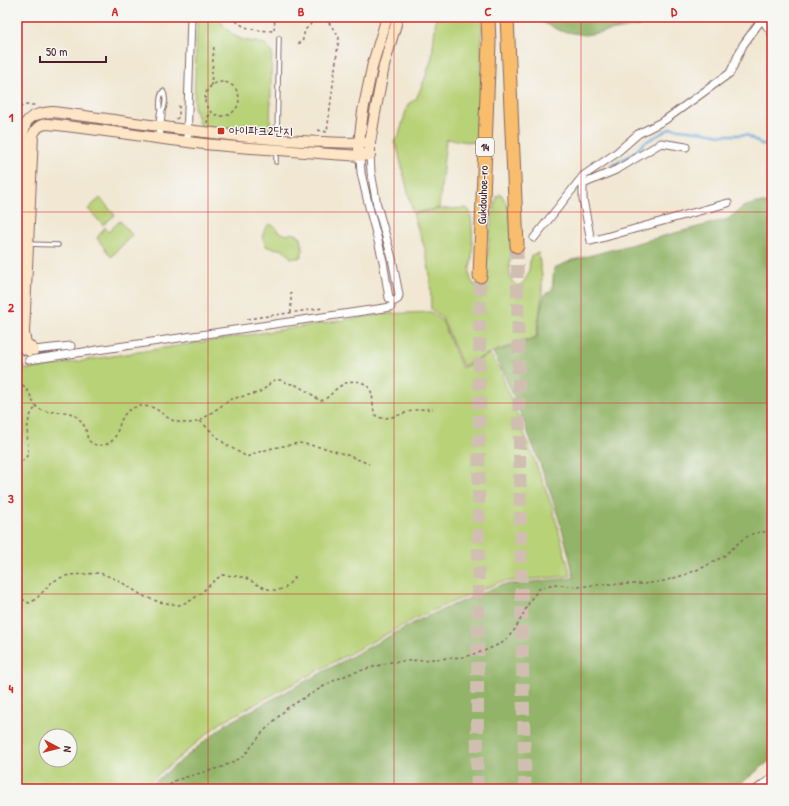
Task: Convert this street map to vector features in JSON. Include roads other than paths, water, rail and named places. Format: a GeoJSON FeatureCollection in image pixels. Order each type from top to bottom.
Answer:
{"type":"FeatureCollection","features":[{"type":"Feature","properties":{"kind":"highway","name":"Gukdouhoe-ro"},"geometry":{"type":"LineString","coordinates":[[480,276],[489,43],[488,17]]}},
{"type":"Feature","properties":{"kind":"highway","name":"14"},"geometry":{"type":"LineString","coordinates":[[507,17],[517,246]]}},
{"type":"Feature","properties":{"kind":"street"},"geometry":{"type":"LineString","coordinates":[[186,142],[191,17]]}},
{"type":"Feature","properties":{"kind":"street"},"geometry":{"type":"LineString","coordinates":[[387,17],[373,63],[359,143],[363,180],[383,261],[389,298],[390,300],[395,301],[398,299],[399,295],[392,258],[377,205],[371,172],[370,143],[384,66],[398,17]]}},
{"type":"Feature","properties":{"kind":"street"},"geometry":{"type":"LineString","coordinates":[[534,238],[583,176],[615,154],[638,134],[665,120],[730,73],[743,45],[761,18],[772,34]]}},
{"type":"Feature","properties":{"kind":"street"},"geometry":{"type":"LineString","coordinates":[[34,350],[26,344],[24,333],[23,133],[26,123],[33,116],[53,112],[187,130],[277,139],[338,143],[370,143]]}},
{"type":"Feature","properties":{"kind":"street"},"geometry":{"type":"LineString","coordinates":[[159,138],[161,114]]}},
{"type":"Feature","properties":{"kind":"street"},"geometry":{"type":"LineString","coordinates":[[338,143],[350,138],[355,133],[362,119]]}},
{"type":"Feature","properties":{"kind":"street"},"geometry":{"type":"LineString","coordinates":[[17,299],[24,244],[33,135],[38,127],[42,125],[46,124],[73,127],[186,142],[370,156]]}},
{"type":"Feature","properties":{"kind":"street"},"geometry":{"type":"LineString","coordinates":[[583,184],[618,169],[660,143],[686,147]]}},
{"type":"Feature","properties":{"kind":"street"},"geometry":{"type":"LineString","coordinates":[[583,176],[583,199],[591,241],[728,203]]}},
{"type":"Feature","properties":{"kind":"street"},"geometry":{"type":"LineString","coordinates":[[29,360],[391,307]]}},
{"type":"Feature","properties":{"kind":"street"},"geometry":{"type":"LineString","coordinates":[[17,339],[19,345],[28,351],[71,346]]}},
{"type":"Feature","properties":{"kind":"street"},"geometry":{"type":"LineString","coordinates":[[758,789],[772,778]]}},
{"type":"Feature","properties":{"kind":"lane"},"geometry":{"type":"LineString","coordinates":[[276,162],[279,38]]}},
{"type":"Feature","properties":{"kind":"lane"},"geometry":{"type":"LineString","coordinates":[[163,91],[165,94],[164,110],[161,114],[161,94],[163,91]]}},
{"type":"Feature","properties":{"kind":"lane"},"geometry":{"type":"LineString","coordinates":[[24,244],[58,245]]}},
{"type":"Feature","properties":{"kind":"waterway"},"geometry":{"type":"LineString","coordinates":[[612,165],[633,154],[644,143],[671,128],[721,135],[747,135],[761,144],[772,144]]}},
{"type":"Feature","properties":{"kind":"tunnel"},"geometry":{"type":"LineString","coordinates":[[517,246],[525,789]]}},
{"type":"Feature","properties":{"kind":"tunnel"},"geometry":{"type":"LineString","coordinates":[[477,789],[480,276]]}},
{"type":"Feature","properties":{"kind":"place","name":"아이파크2단지"},"geometry":{"type":"Point","coordinates":[221,131]}}]}
